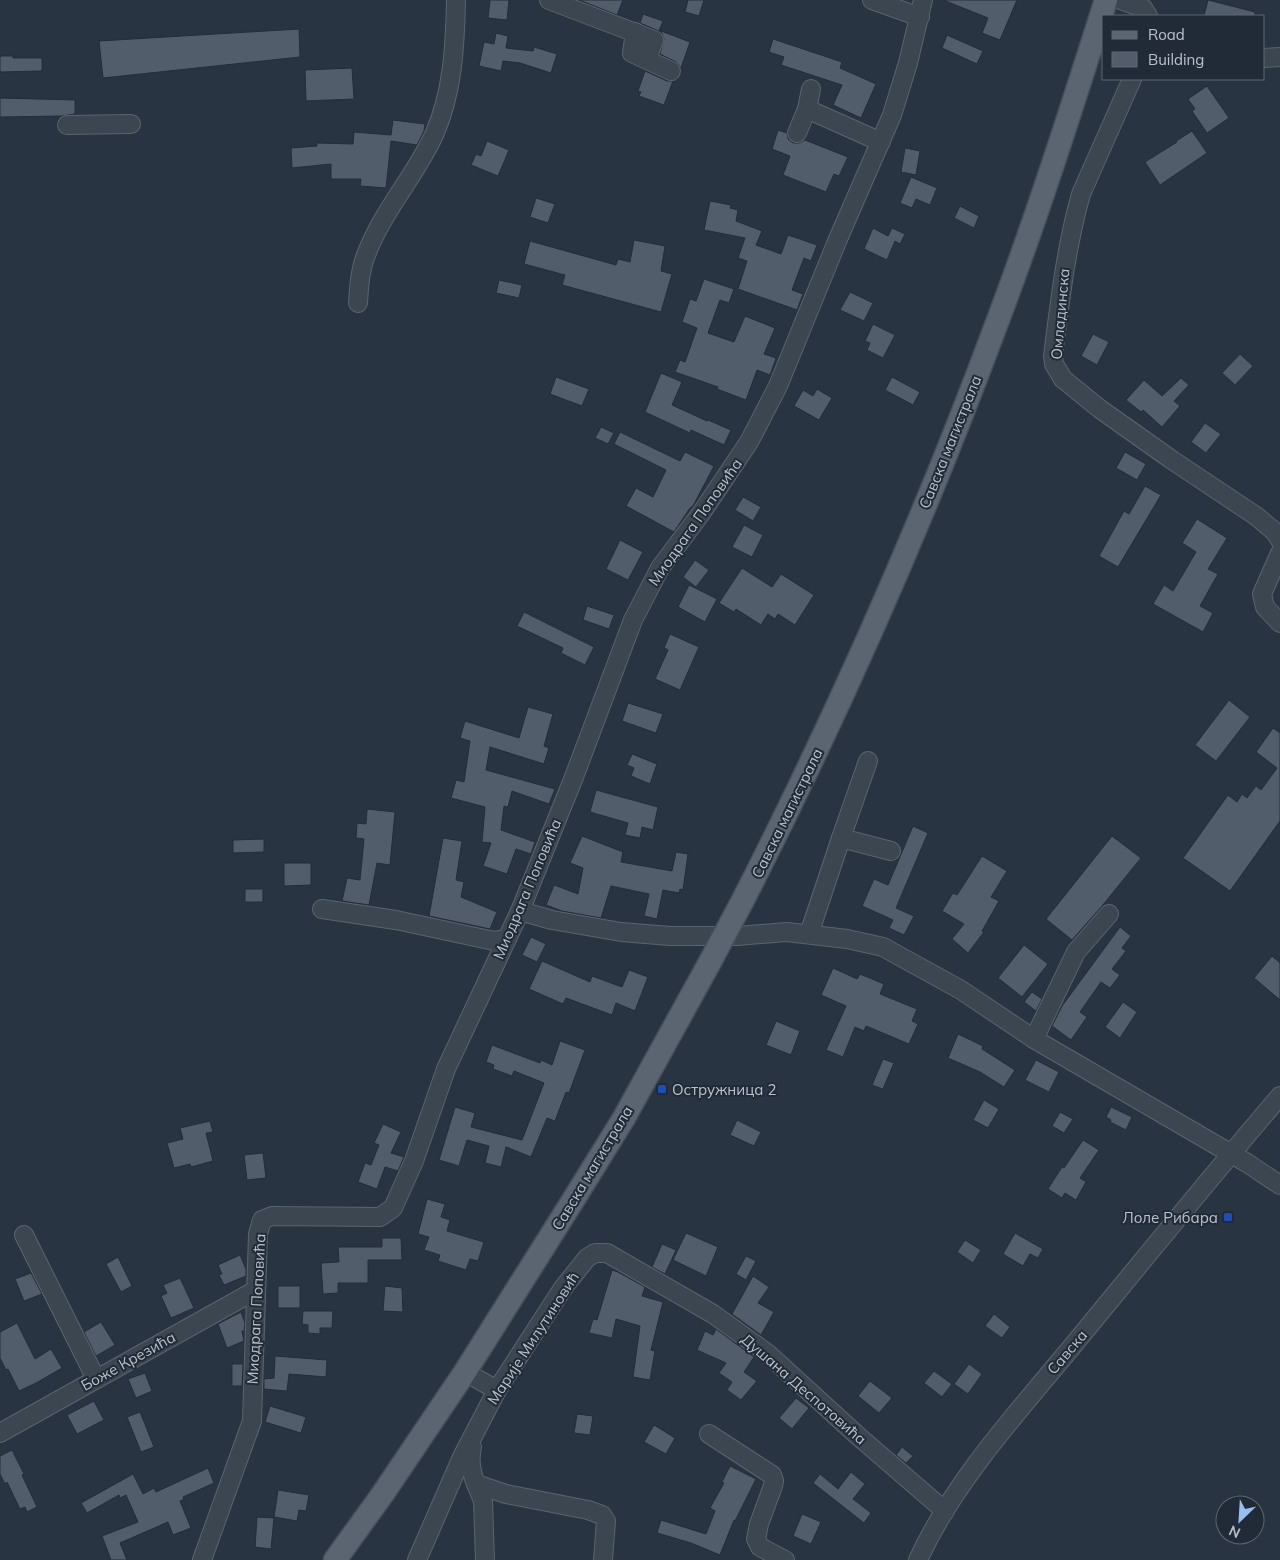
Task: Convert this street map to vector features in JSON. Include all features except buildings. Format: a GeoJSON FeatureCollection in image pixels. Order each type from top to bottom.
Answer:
{"type":"FeatureCollection","features":[{"type":"Feature","properties":{"kind":"main road","name":"Савска магистрала"},"geometry":{"type":"LineString","coordinates":[[335,1560],[382,1495],[465,1372],[624,1118],[710,962],[799,790],[856,666],[923,511],[1002,310],[1052,168],[1106,0]]}},
{"type":"Feature","properties":{"kind":"street"},"geometry":{"type":"LineString","coordinates":[[358,303],[361,273],[375,235],[425,152],[440,120],[446,101],[454,55],[456,0]]}},
{"type":"Feature","properties":{"kind":"street"},"geometry":{"type":"LineString","coordinates":[[549,0],[654,40],[647,59]]}},
{"type":"Feature","properties":{"kind":"street"},"geometry":{"type":"LineString","coordinates":[[872,0],[921,8]]}},
{"type":"Feature","properties":{"kind":"street"},"geometry":{"type":"LineString","coordinates":[[1121,0],[1146,8]]}},
{"type":"Feature","properties":{"kind":"street","name":"Миодрага Поповића"},"geometry":{"type":"LineString","coordinates":[[202,1560],[252,1421],[258,1234],[262,1220],[272,1216],[380,1217],[393,1208],[414,1161],[446,1069],[520,911],[574,777],[633,620],[660,568],[738,460],[778,386],[838,239],[881,142],[908,63],[921,8]]}},
{"type":"Feature","properties":{"kind":"street"},"geometry":{"type":"LineString","coordinates":[[635,32],[632,53],[671,71]]}},
{"type":"Feature","properties":{"kind":"street"},"geometry":{"type":"LineString","coordinates":[[1265,58],[1280,58]]}},
{"type":"Feature","properties":{"kind":"street","name":"Омладинска"},"geometry":{"type":"LineString","coordinates":[[1132,80],[1076,209],[1064,268],[1053,356],[1054,364],[1063,379],[1100,409],[1256,516],[1274,530],[1280,540]]}},
{"type":"Feature","properties":{"kind":"street"},"geometry":{"type":"LineString","coordinates":[[797,133],[807,109],[811,89]]}},
{"type":"Feature","properties":{"kind":"street"},"geometry":{"type":"LineString","coordinates":[[807,109],[881,142]]}},
{"type":"Feature","properties":{"kind":"street"},"geometry":{"type":"LineString","coordinates":[[67,125],[131,124]]}},
{"type":"Feature","properties":{"kind":"street"},"geometry":{"type":"LineString","coordinates":[[1280,553],[1264,588],[1262,599],[1265,607],[1280,623]]}},
{"type":"Feature","properties":{"kind":"street"},"geometry":{"type":"LineString","coordinates":[[809,934],[868,761]]}},
{"type":"Feature","properties":{"kind":"street"},"geometry":{"type":"LineString","coordinates":[[841,838],[891,851]]}},
{"type":"Feature","properties":{"kind":"street"},"geometry":{"type":"LineString","coordinates":[[322,909],[396,920],[494,940],[507,939]]}},
{"type":"Feature","properties":{"kind":"street"},"geometry":{"type":"LineString","coordinates":[[520,911],[552,920],[621,932],[670,936],[720,936],[787,932],[856,940],[883,947],[961,990],[1034,1040],[1280,1184]]}},
{"type":"Feature","properties":{"kind":"street"},"geometry":{"type":"LineString","coordinates":[[1034,1040],[1076,952],[1108,914]]}},
{"type":"Feature","properties":{"kind":"street","name":"Савска"},"geometry":{"type":"LineString","coordinates":[[918,1560],[945,1510],[965,1480],[1024,1405],[1280,1096]]}},
{"type":"Feature","properties":{"kind":"street"},"geometry":{"type":"LineString","coordinates":[[24,1235],[96,1379]]}},
{"type":"Feature","properties":{"kind":"street","name":"Душана Деспотовића"},"geometry":{"type":"LineString","coordinates":[[601,1252],[607,1253],[713,1314],[767,1353],[858,1436],[945,1510]]}},
{"type":"Feature","properties":{"kind":"street","name":"Марије Милутиновић"},"geometry":{"type":"LineString","coordinates":[[417,1560],[462,1457],[498,1390],[563,1288],[587,1258],[601,1252]]}},
{"type":"Feature","properties":{"kind":"street","name":"Боже Крезића"},"geometry":{"type":"LineString","coordinates":[[0,1433],[256,1290]]}},
{"type":"Feature","properties":{"kind":"street"},"geometry":{"type":"LineString","coordinates":[[465,1372],[498,1390]]}},
{"type":"Feature","properties":{"kind":"street","name":"Марије Милутиновић"},"geometry":{"type":"LineString","coordinates":[[474,1434],[470,1456],[472,1475],[483,1502],[485,1560]]}},
{"type":"Feature","properties":{"kind":"street"},"geometry":{"type":"LineString","coordinates":[[709,1434],[772,1475],[773,1486],[759,1524],[756,1539],[760,1547],[785,1560]]}},
{"type":"Feature","properties":{"kind":"street"},"geometry":{"type":"LineString","coordinates":[[476,1484],[485,1489],[588,1510],[602,1515],[606,1521],[603,1560]]}},
{"type":"Feature","properties":{"kind":"place","name":"Остружница 2"},"geometry":{"type":"Point","coordinates":[662,1089]}},
{"type":"Feature","properties":{"kind":"place","name":"Лоле Рибара"},"geometry":{"type":"Point","coordinates":[1228,1217]}}]}
